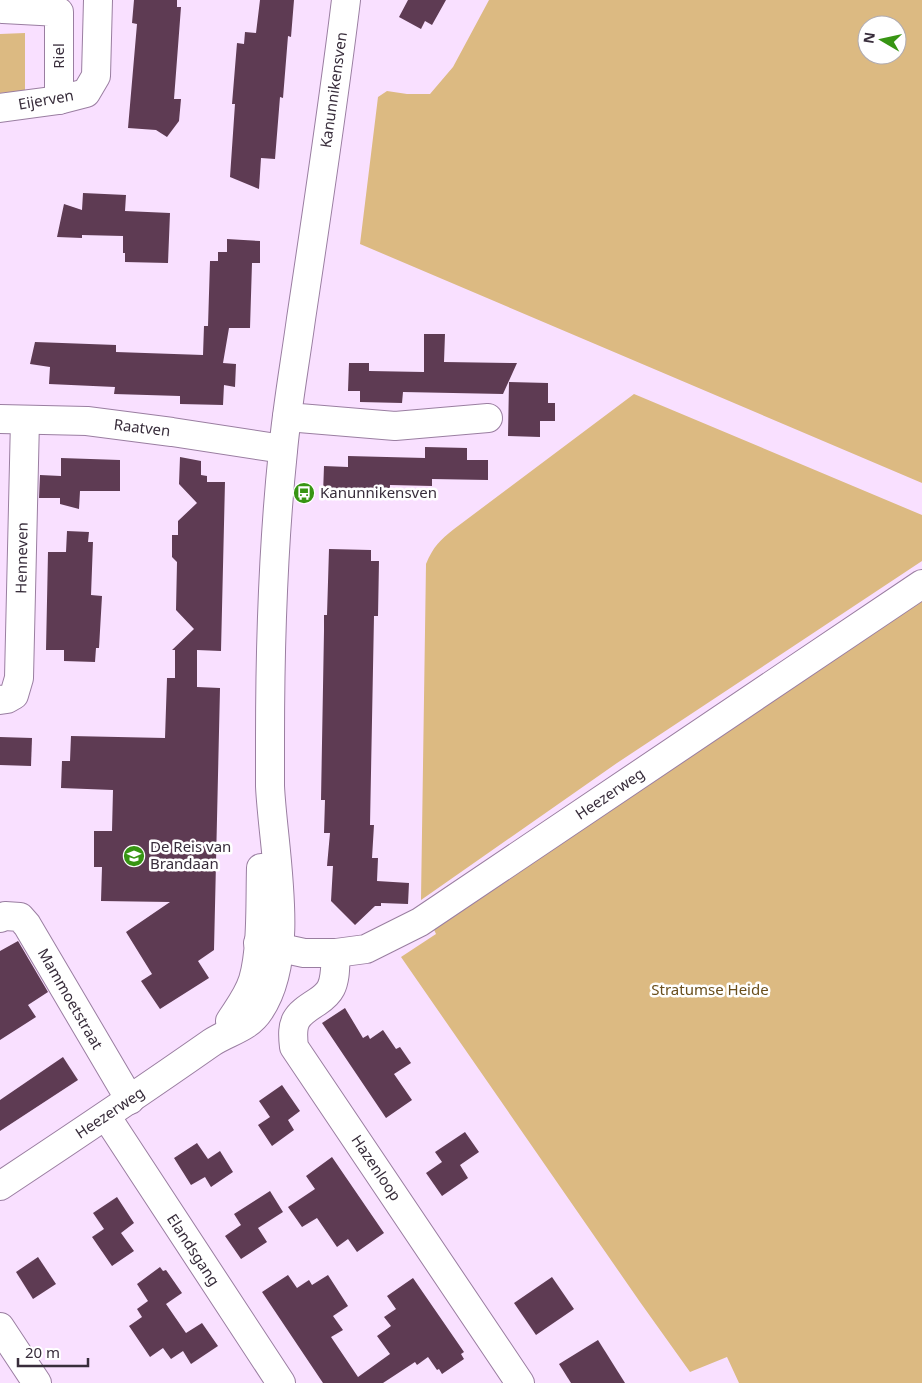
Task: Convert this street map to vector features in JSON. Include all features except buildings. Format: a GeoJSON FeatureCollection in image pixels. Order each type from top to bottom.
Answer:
{"type":"FeatureCollection","features":[{"type":"Feature","properties":{"kind":"street","name":"Riel"},"geometry":{"type":"LineString","coordinates":[[3,0],[4,9],[59,12],[59,100]]}},
{"type":"Feature","properties":{"kind":"street","name":"Eijerven"},"geometry":{"type":"LineString","coordinates":[[0,108],[59,100],[86,93],[96,76],[98,0]]}},
{"type":"Feature","properties":{"kind":"street","name":"Kanunnikensven"},"geometry":{"type":"LineString","coordinates":[[269,946],[263,825],[270,787],[272,590],[283,449],[335,91],[346,0]]}},
{"type":"Feature","properties":{"kind":"street"},"geometry":{"type":"LineString","coordinates":[[287,417],[395,426],[488,418]]}},
{"type":"Feature","properties":{"kind":"street","name":"Raatven"},"geometry":{"type":"LineString","coordinates":[[12,419],[87,421],[283,449]]}},
{"type":"Feature","properties":{"kind":"street","name":"Henneven"},"geometry":{"type":"LineString","coordinates":[[7,698],[19,678],[12,419]]}},
{"type":"Feature","properties":{"kind":"street","name":"Heezerweg"},"geometry":{"type":"LineString","coordinates":[[0,1186],[218,1039],[244,1002],[269,946],[304,952],[336,953],[366,949],[420,922],[922,584]]}},
{"type":"Feature","properties":{"kind":"street","name":"Mammoetstraat"},"geometry":{"type":"LineString","coordinates":[[0,918],[5,916],[20,917],[27,926],[130,1100]]}},
{"type":"Feature","properties":{"kind":"street","name":"Hazenloop"},"geometry":{"type":"LineString","coordinates":[[336,953],[334,980],[331,988],[326,996],[305,1009],[297,1019],[292,1029],[294,1047],[510,1380]]}},
{"type":"Feature","properties":{"kind":"street","name":"Elandsgang"},"geometry":{"type":"LineString","coordinates":[[106,1116],[281,1383]]}},
{"type":"Feature","properties":{"kind":"street"},"geometry":{"type":"LineString","coordinates":[[0,1328],[36,1383]]}},
{"type":"Feature","properties":{"kind":"green space"},"geometry":{"type":"Polygon","coordinates":[[[489,0],[922,0],[922,483],[360,244],[378,97],[387,91],[407,94],[430,94],[453,67],[489,0]]]}},
{"type":"Feature","properties":{"kind":"green space"},"geometry":{"type":"Polygon","coordinates":[[[25,33],[25,91],[0,93],[0,34],[25,33]]]}},
{"type":"Feature","properties":{"kind":"green space"},"geometry":{"type":"Polygon","coordinates":[[[634,394],[922,515],[922,561],[617,763],[421,900],[426,564],[434,548],[449,533],[634,394]]]}},
{"type":"Feature","properties":{"kind":"green space","name":"Stratumse Heide"},"geometry":{"type":"Polygon","coordinates":[[[922,588],[922,1383],[739,1383],[727,1357],[690,1372],[401,957],[436,934],[431,923],[922,588]]]}},
{"type":"Feature","properties":{"kind":"place","name":"Kanunnikensven"},"geometry":{"type":"Point","coordinates":[304,493]}},
{"type":"Feature","properties":{"kind":"place","name":"De Reis van Brandaan"},"geometry":{"type":"Point","coordinates":[134,856]}}]}
